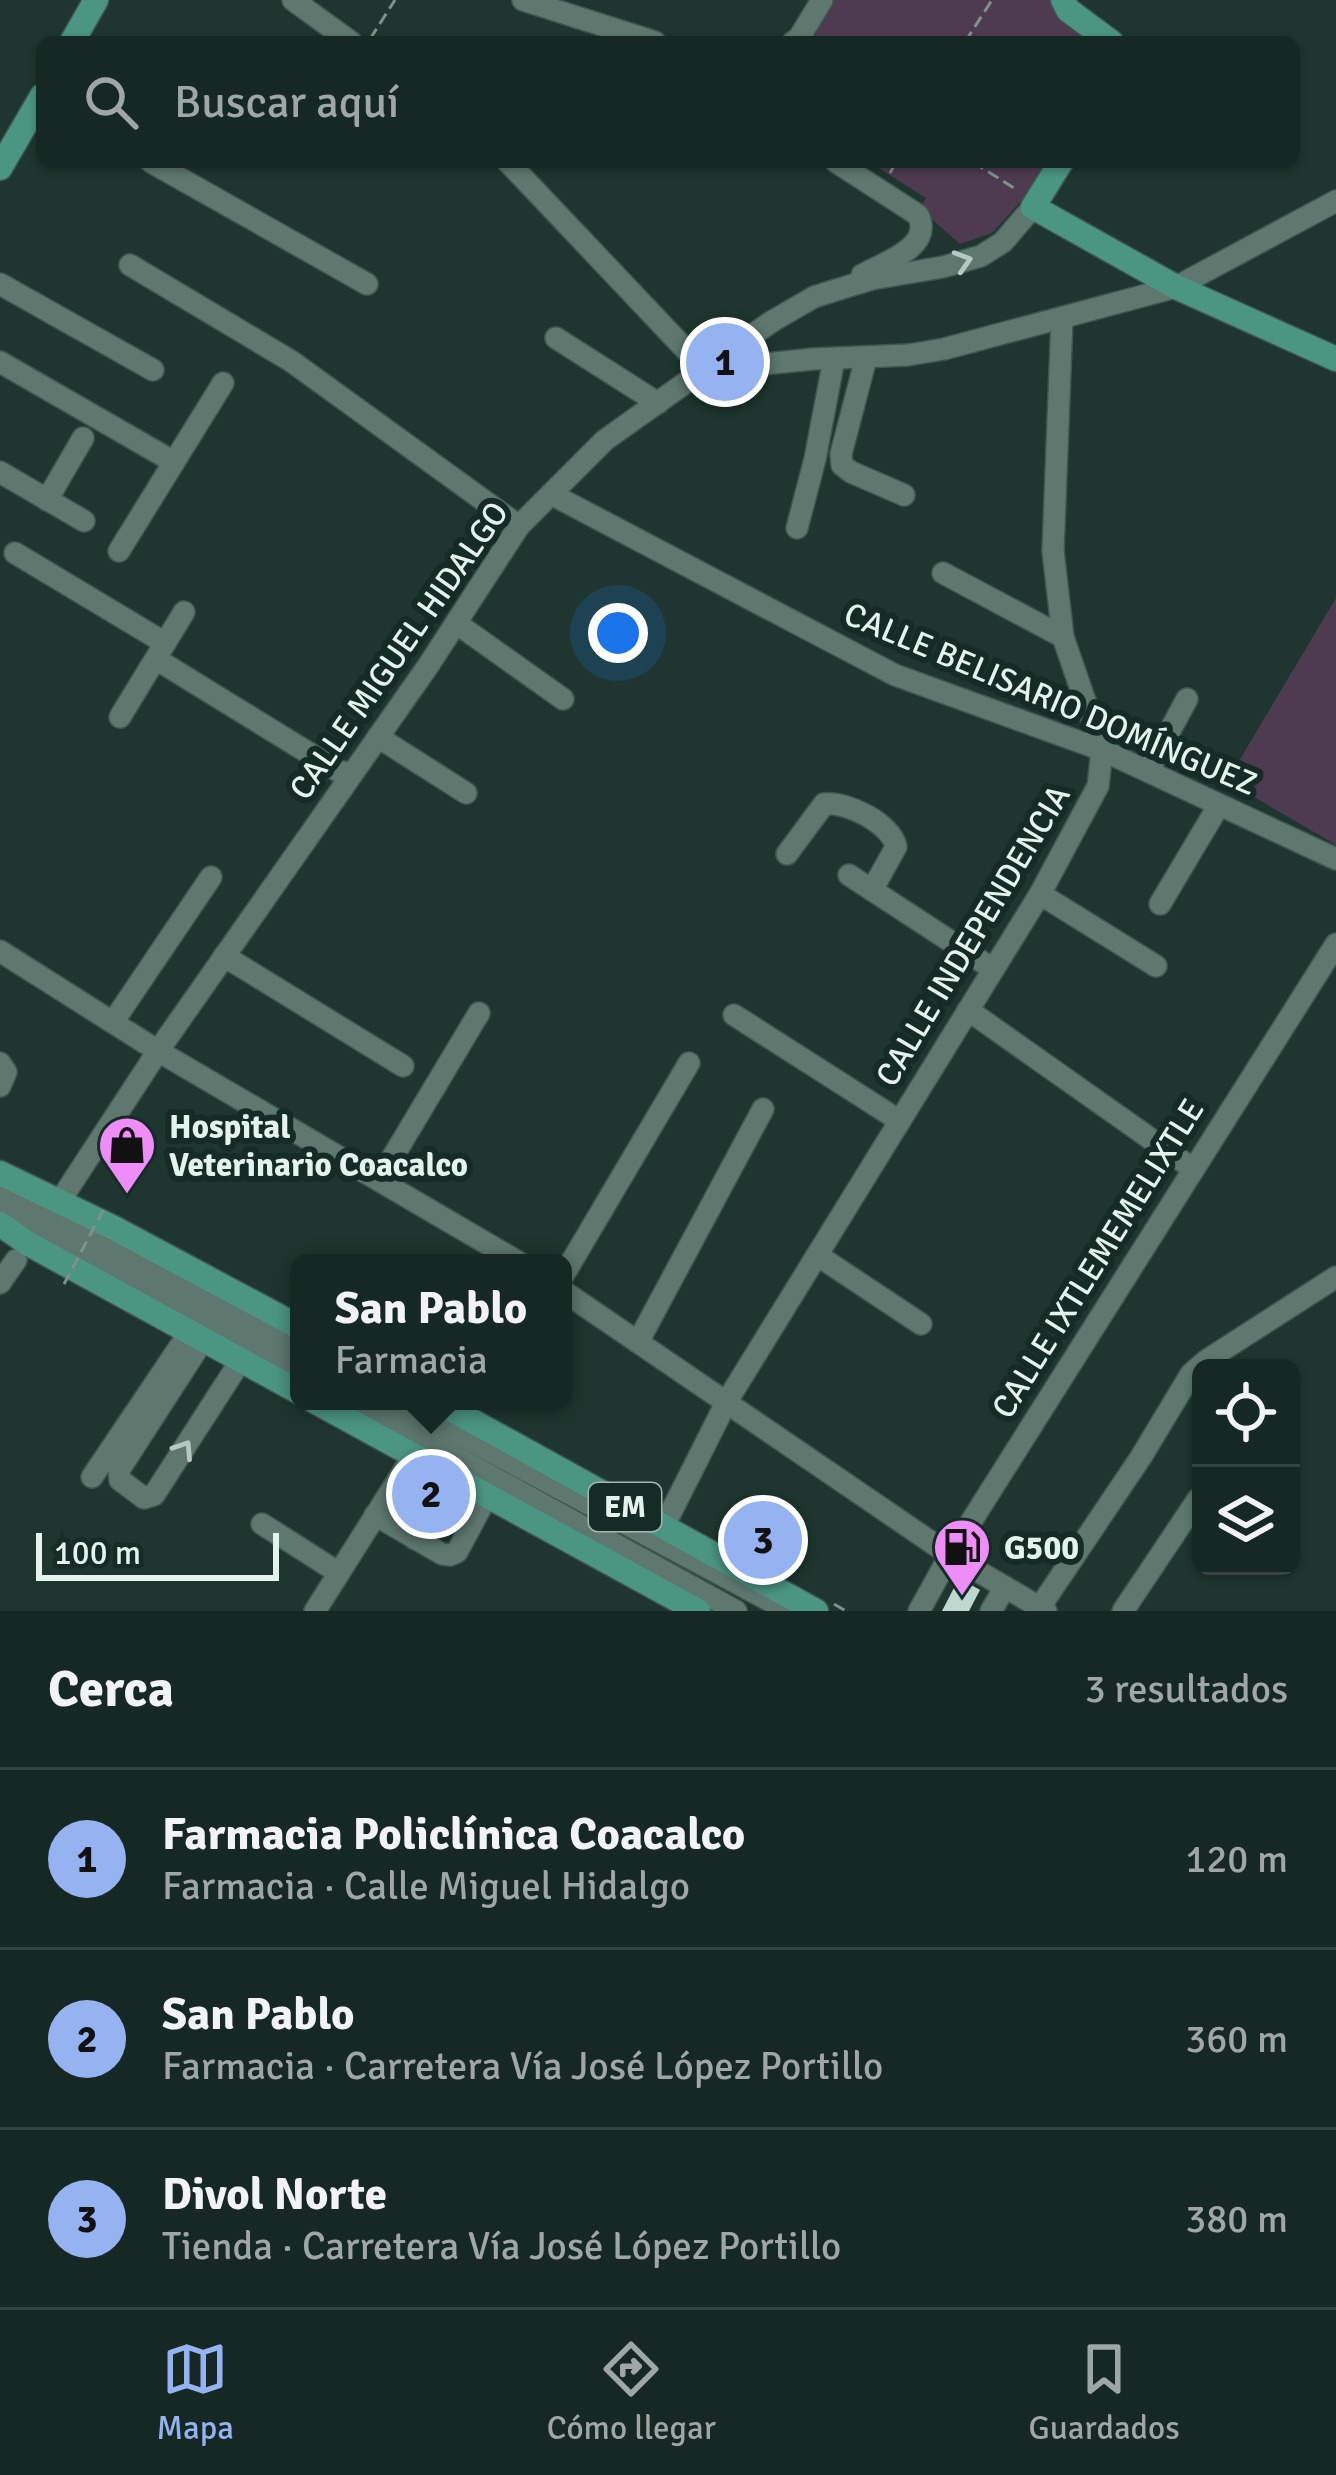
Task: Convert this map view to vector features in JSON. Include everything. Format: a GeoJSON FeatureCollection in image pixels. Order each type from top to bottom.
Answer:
{"type":"FeatureCollection","features":[{"type":"Feature","properties":{"kind":"main road"},"geometry":{"type":"LineString","coordinates":[[75,36],[96,0]]}},
{"type":"Feature","properties":{"kind":"main road"},"geometry":{"type":"LineString","coordinates":[[1063,0],[1068,10],[1103,36]]}},
{"type":"Feature","properties":{"kind":"main road"},"geometry":{"type":"LineString","coordinates":[[0,168],[36,107]]}},
{"type":"Feature","properties":{"kind":"main road"},"geometry":{"type":"LineString","coordinates":[[1056,168],[1034,204],[1176,287],[1336,359]]}},
{"type":"Feature","properties":{"kind":"main road"},"geometry":{"type":"LineString","coordinates":[[0,1170],[290,1322]]}},
{"type":"Feature","properties":{"kind":"main road"},"geometry":{"type":"LineString","coordinates":[[0,1227],[21,1251],[290,1387]]}},
{"type":"Feature","properties":{"kind":"main road","name":"EM"},"geometry":{"type":"LineString","coordinates":[[330,1410],[698,1611]]}},
{"type":"Feature","properties":{"kind":"main road","name":"EM"},"geometry":{"type":"LineString","coordinates":[[452,1410],[816,1611]]}},
{"type":"Feature","properties":{"kind":"street"},"geometry":{"type":"LineString","coordinates":[[293,0],[343,36]]}},
{"type":"Feature","properties":{"kind":"street"},"geometry":{"type":"LineString","coordinates":[[523,0],[636,36]]}},
{"type":"Feature","properties":{"kind":"street"},"geometry":{"type":"LineString","coordinates":[[797,36],[823,0]]}},
{"type":"Feature","properties":{"kind":"street"},"geometry":{"type":"LineString","coordinates":[[162,168],[367,284]]}},
{"type":"Feature","properties":{"kind":"street"},"geometry":{"type":"LineString","coordinates":[[514,168],[705,370],[944,349],[1062,318],[1176,287],[1336,201]]}},
{"type":"Feature","properties":{"kind":"street"},"geometry":{"type":"LineString","coordinates":[[833,290],[915,245],[923,230],[918,215],[845,168]]}},
{"type":"Feature","properties":{"kind":"street","name":"CALLE MIGUEL HIDALGO"},"geometry":{"type":"LineString","coordinates":[[60,1201],[519,526],[605,440],[771,322],[833,290],[981,256],[1003,242],[1034,204]]}},
{"type":"Feature","properties":{"kind":"street"},"geometry":{"type":"LineString","coordinates":[[130,265],[291,361],[519,526]]}},
{"type":"Feature","properties":{"kind":"street"},"geometry":{"type":"LineString","coordinates":[[0,284],[153,370]]}},
{"type":"Feature","properties":{"kind":"street"},"geometry":{"type":"LineString","coordinates":[[1062,318],[1053,551],[1063,638],[1102,751]]}},
{"type":"Feature","properties":{"kind":"street"},"geometry":{"type":"LineString","coordinates":[[556,338],[658,403]]}},
{"type":"Feature","properties":{"kind":"street"},"geometry":{"type":"LineString","coordinates":[[866,358],[842,465],[904,495]]}},
{"type":"Feature","properties":{"kind":"street"},"geometry":{"type":"LineString","coordinates":[[796,528],[834,359]]}},
{"type":"Feature","properties":{"kind":"street"},"geometry":{"type":"LineString","coordinates":[[0,362],[174,462]]}},
{"type":"Feature","properties":{"kind":"street"},"geometry":{"type":"LineString","coordinates":[[119,551],[223,383]]}},
{"type":"Feature","properties":{"kind":"street"},"geometry":{"type":"LineString","coordinates":[[47,500],[83,438]]}},
{"type":"Feature","properties":{"kind":"street"},"geometry":{"type":"LineString","coordinates":[[0,472],[84,521]]}},
{"type":"Feature","properties":{"kind":"street","name":"CALLE BELISARIO DOMÍNGUEZ"},"geometry":{"type":"LineString","coordinates":[[551,494],[895,675],[1102,751],[1336,859]]}},
{"type":"Feature","properties":{"kind":"street"},"geometry":{"type":"LineString","coordinates":[[15,553],[338,771],[352,774]]}},
{"type":"Feature","properties":{"kind":"street"},"geometry":{"type":"LineString","coordinates":[[943,573],[1063,638]]}},
{"type":"Feature","properties":{"kind":"street"},"geometry":{"type":"LineString","coordinates":[[120,717],[184,612]]}},
{"type":"Feature","properties":{"kind":"street"},"geometry":{"type":"LineString","coordinates":[[456,623],[563,699]]}},
{"type":"Feature","properties":{"kind":"street"},"geometry":{"type":"LineString","coordinates":[[1148,771],[1187,699]]}},
{"type":"Feature","properties":{"kind":"street"},"geometry":{"type":"LineString","coordinates":[[378,737],[466,794]]}},
{"type":"Feature","properties":{"kind":"street","name":"CALLE INDEPENDENCIA"},"geometry":{"type":"LineString","coordinates":[[663,1528],[727,1401],[1040,893],[1098,786],[1102,751]]}},
{"type":"Feature","properties":{"kind":"street"},"geometry":{"type":"LineString","coordinates":[[787,854],[824,805],[846,805],[896,839],[872,890]]}},
{"type":"Feature","properties":{"kind":"street"},"geometry":{"type":"LineString","coordinates":[[1160,904],[1219,805]]}},
{"type":"Feature","properties":{"kind":"street"},"geometry":{"type":"LineString","coordinates":[[849,875],[993,969]]}},
{"type":"Feature","properties":{"kind":"street"},"geometry":{"type":"LineString","coordinates":[[113,1022],[211,877]]}},
{"type":"Feature","properties":{"kind":"street"},"geometry":{"type":"LineString","coordinates":[[1040,893],[1156,966]]}},
{"type":"Feature","properties":{"kind":"street","name":"CALLE IXTLEMEMELIXTLE"},"geometry":{"type":"LineString","coordinates":[[919,1611],[1336,944]]}},
{"type":"Feature","properties":{"kind":"street"},"geometry":{"type":"LineString","coordinates":[[0,951],[498,1254]]}},
{"type":"Feature","properties":{"kind":"street"},"geometry":{"type":"LineString","coordinates":[[224,956],[404,1066]]}},
{"type":"Feature","properties":{"kind":"street"},"geometry":{"type":"LineString","coordinates":[[968,1010],[1192,1168]]}},
{"type":"Feature","properties":{"kind":"street"},"geometry":{"type":"LineString","coordinates":[[379,1180],[479,1013]]}},
{"type":"Feature","properties":{"kind":"street"},"geometry":{"type":"LineString","coordinates":[[734,1015],[900,1121]]}},
{"type":"Feature","properties":{"kind":"street"},"geometry":{"type":"LineString","coordinates":[[0,1064],[6,1072],[0,1086]]}},
{"type":"Feature","properties":{"kind":"street"},"geometry":{"type":"LineString","coordinates":[[572,1261],[689,1064]]}},
{"type":"Feature","properties":{"kind":"street"},"geometry":{"type":"LineString","coordinates":[[638,1342],[763,1109]]}},
{"type":"Feature","properties":{"kind":"street"},"geometry":{"type":"LineString","coordinates":[[0,1188],[290,1344]]}},
{"type":"Feature","properties":{"kind":"street"},"geometry":{"type":"LineString","coordinates":[[0,1205],[290,1365]]}},
{"type":"Feature","properties":{"kind":"street"},"geometry":{"type":"LineString","coordinates":[[0,1283],[21,1251]]}},
{"type":"Feature","properties":{"kind":"street"},"geometry":{"type":"LineString","coordinates":[[817,1255],[921,1324]]}},
{"type":"Feature","properties":{"kind":"street"},"geometry":{"type":"LineString","coordinates":[[572,1297],[950,1555],[1043,1609],[1191,1374],[1336,1277]]}},
{"type":"Feature","properties":{"kind":"street"},"geometry":{"type":"LineString","coordinates":[[196,1337],[180,1377],[119,1470],[120,1480],[144,1498],[154,1495],[242,1360]]}},
{"type":"Feature","properties":{"kind":"street"},"geometry":{"type":"LineString","coordinates":[[92,1477],[196,1337]]}},
{"type":"Feature","properties":{"kind":"street"},"geometry":{"type":"LineString","coordinates":[[180,1377],[216,1400]]}},
{"type":"Feature","properties":{"kind":"street"},"geometry":{"type":"LineString","coordinates":[[371,1410],[736,1611]]}},
{"type":"Feature","properties":{"kind":"street"},"geometry":{"type":"LineString","coordinates":[[413,1410],[789,1611]]}},
{"type":"Feature","properties":{"kind":"street"},"geometry":{"type":"LineString","coordinates":[[315,1611],[413,1456]]}},
{"type":"Feature","properties":{"kind":"street"},"geometry":{"type":"LineString","coordinates":[[415,1539],[451,1476]]}},
{"type":"Feature","properties":{"kind":"street"},"geometry":{"type":"LineString","coordinates":[[375,1515],[450,1556],[458,1552],[487,1496]]}},
{"type":"Feature","properties":{"kind":"street"},"geometry":{"type":"LineString","coordinates":[[1124,1611],[1192,1507]]}},
{"type":"Feature","properties":{"kind":"street"},"geometry":{"type":"LineString","coordinates":[[262,1524],[339,1573]]}},
{"type":"Feature","properties":{"kind":"street"},"geometry":{"type":"LineString","coordinates":[[991,1611],[1005,1587]]}},
{"type":"Feature","properties":{"kind":"path"},"geometry":{"type":"LineString","coordinates":[[372,36],[395,0]]}},
{"type":"Feature","properties":{"kind":"path"},"geometry":{"type":"LineString","coordinates":[[969,36],[992,0]]}},
{"type":"Feature","properties":{"kind":"path"},"geometry":{"type":"LineString","coordinates":[[982,168],[1034,204]]}},
{"type":"Feature","properties":{"kind":"path"},"geometry":{"type":"LineString","coordinates":[[64,1284],[106,1205]]}},
{"type":"Feature","properties":{"kind":"shaded area"},"geometry":{"type":"Polygon","coordinates":[[[823,0],[1057,0],[1092,36],[801,36],[823,0]]]}},
{"type":"Feature","properties":{"kind":"shaded area"},"geometry":{"type":"Polygon","coordinates":[[[878,168],[1043,168],[1029,192],[992,233],[960,244],[919,208],[926,198],[878,168]]]}},
{"type":"Feature","properties":{"kind":"shaded area"},"geometry":{"type":"Polygon","coordinates":[[[1336,598],[1336,845],[1227,781],[1336,598]]]}},
{"type":"Feature","properties":{"kind":"building","name":"G500"},"geometry":{"type":"Polygon","coordinates":[[[959,1578],[980,1590],[969,1611],[942,1611],[959,1578]]]}},
{"type":"Feature","properties":{"kind":"place","name":"Farmacia Policlínica Coacalco"},"geometry":{"type":"Point","coordinates":[725,362]}},
{"type":"Feature","properties":{"kind":"place","name":"Hospital Veterinario Coacalco"},"geometry":{"type":"Point","coordinates":[127,1196]}},
{"type":"Feature","properties":{"kind":"place","name":"San Pablo"},"geometry":{"type":"Point","coordinates":[431,1494]}},
{"type":"Feature","properties":{"kind":"place","name":"Divol Norte"},"geometry":{"type":"Point","coordinates":[763,1540]}},
{"type":"Feature","properties":{"kind":"place","name":"G500"},"geometry":{"type":"Point","coordinates":[962,1598]}}]}
